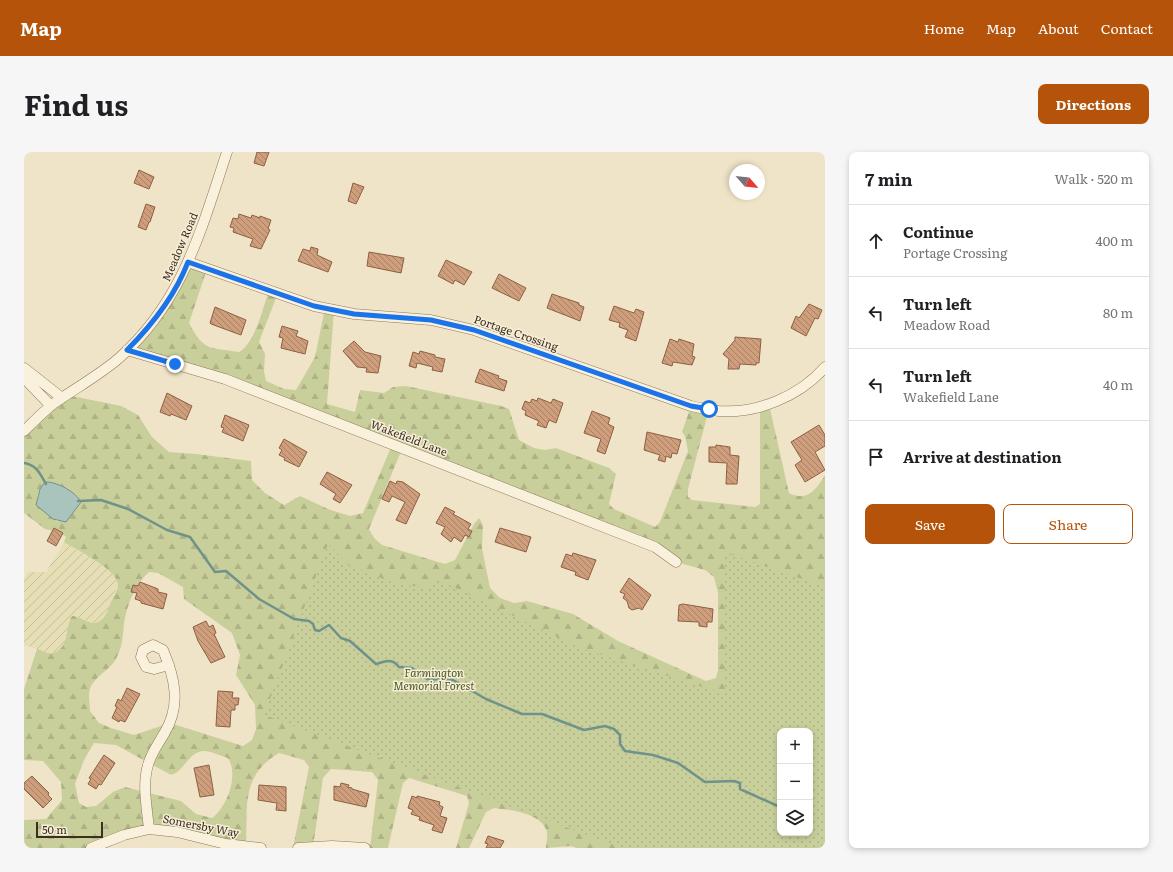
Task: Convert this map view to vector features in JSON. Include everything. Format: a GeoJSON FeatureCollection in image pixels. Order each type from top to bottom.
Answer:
{"type":"FeatureCollection","features":[{"type":"Feature","properties":{"kind":"street","name":"Meadow Road"},"geometry":{"type":"LineString","coordinates":[[24,431],[51,406],[100,373],[127,350],[157,317],[169,300],[188,262],[227,152]]}},
{"type":"Feature","properties":{"kind":"street","name":"Portage Crossing"},"geometry":{"type":"LineString","coordinates":[[188,262],[314,306],[354,314],[431,320],[474,330],[691,406],[720,411],[749,409],[769,404],[806,384],[825,367]]}},
{"type":"Feature","properties":{"kind":"street","name":"Wakefield Lane"},"geometry":{"type":"LineString","coordinates":[[127,350],[225,379],[655,548],[676,562]]}},
{"type":"Feature","properties":{"kind":"street"},"geometry":{"type":"LineString","coordinates":[[24,368],[62,398]]}},
{"type":"Feature","properties":{"kind":"street"},"geometry":{"type":"LineString","coordinates":[[24,378],[51,406]]}},
{"type":"Feature","properties":{"kind":"street"},"geometry":{"type":"LineString","coordinates":[[149,829],[145,783],[148,764],[170,723],[175,706],[175,686],[169,665]]}},
{"type":"Feature","properties":{"kind":"street","name":"Somersby Way"},"geometry":{"type":"LineString","coordinates":[[91,848],[124,835],[149,829],[177,832],[225,846],[261,848]]}},
{"type":"Feature","properties":{"kind":"street"},"geometry":{"type":"LineString","coordinates":[[298,848],[332,846],[365,848]]}},
{"type":"Feature","properties":{"kind":"shaded area"},"geometry":{"type":"Polygon","coordinates":[[[64,542],[108,568],[115,575],[118,585],[105,617],[99,622],[91,623],[77,616],[70,621],[66,642],[59,651],[53,654],[24,645],[24,578],[28,572],[46,572],[64,542]]]}},
{"type":"Feature","properties":{"kind":"green space"},"geometry":{"type":"Polygon","coordinates":[[[188,262],[207,269],[189,323],[199,339],[208,346],[239,352],[250,341],[254,333],[269,290],[278,293],[259,342],[265,354],[264,371],[266,381],[284,389],[296,390],[315,357],[325,308],[334,310],[327,404],[355,412],[360,390],[384,393],[393,387],[406,386],[509,409],[519,440],[534,448],[545,450],[556,448],[609,468],[616,474],[609,504],[614,509],[655,527],[660,522],[688,451],[685,436],[682,432],[691,406],[709,409],[688,489],[688,497],[692,500],[755,507],[760,504],[760,406],[769,404],[789,493],[801,496],[810,493],[825,475],[825,848],[577,848],[571,846],[546,848],[547,832],[539,821],[516,811],[494,808],[486,812],[469,848],[456,848],[469,803],[467,796],[409,778],[403,783],[388,848],[370,848],[378,780],[372,772],[331,769],[323,778],[313,847],[293,848],[309,767],[304,760],[279,753],[266,762],[252,782],[247,806],[246,847],[163,829],[91,848],[24,848],[24,820],[46,819],[62,800],[61,782],[43,761],[24,760],[24,689],[37,649],[52,654],[58,650],[65,642],[69,622],[72,616],[76,616],[92,623],[101,621],[106,614],[118,585],[116,579],[104,566],[64,542],[66,537],[59,532],[45,529],[24,513],[24,431],[67,395],[121,406],[138,415],[152,437],[169,452],[251,461],[252,480],[265,493],[284,505],[300,496],[328,509],[350,516],[363,513],[392,445],[225,379],[127,350],[188,262]],[[402,449],[369,529],[374,538],[382,545],[445,564],[455,560],[474,524],[479,518],[483,525],[482,548],[490,588],[500,598],[514,603],[527,601],[573,614],[618,641],[706,681],[716,678],[718,670],[718,593],[714,577],[705,570],[676,562],[666,553],[402,449]],[[48,482],[40,489],[37,496],[46,512],[58,522],[78,497],[59,486],[48,482]],[[149,572],[140,582],[127,609],[122,643],[117,658],[94,681],[89,691],[90,711],[99,723],[134,735],[170,723],[243,746],[252,740],[256,729],[255,705],[236,675],[240,655],[232,633],[184,599],[183,587],[158,573],[149,572]],[[94,743],[84,760],[75,784],[79,803],[86,807],[96,806],[113,792],[125,787],[181,801],[196,814],[212,818],[227,799],[232,782],[231,765],[228,758],[204,751],[194,754],[180,770],[171,775],[116,745],[94,743]]]}},
{"type":"Feature","properties":{"kind":"green space","name":"Farmington Memorial Forest"},"geometry":{"type":"Polygon","coordinates":[[[328,544],[348,565],[399,585],[427,587],[439,580],[580,648],[725,694],[725,552],[825,587],[825,848],[622,848],[264,715],[328,544]]]}},
{"type":"Feature","properties":{"kind":"water"},"geometry":{"type":"Polygon","coordinates":[[[45,482],[60,485],[75,495],[81,502],[66,522],[53,519],[36,505],[40,489],[45,482]]]}},
{"type":"Feature","properties":{"kind":"building"},"geometry":{"type":"Polygon","coordinates":[[[257,152],[269,152],[264,166],[254,163],[257,152]]]}},
{"type":"Feature","properties":{"kind":"building"},"geometry":{"type":"Polygon","coordinates":[[[139,170],[154,177],[149,189],[134,183],[139,170]]]}},
{"type":"Feature","properties":{"kind":"building"},"geometry":{"type":"Polygon","coordinates":[[[353,183],[364,187],[356,204],[348,201],[353,183]]]}},
{"type":"Feature","properties":{"kind":"building"},"geometry":{"type":"Polygon","coordinates":[[[146,204],[155,207],[146,230],[138,227],[146,204]]]}},
{"type":"Feature","properties":{"kind":"building"},"geometry":{"type":"Polygon","coordinates":[[[239,214],[251,218],[252,215],[260,218],[260,216],[271,220],[268,229],[270,230],[261,249],[250,246],[253,239],[233,232],[234,228],[230,227],[233,218],[238,219],[239,214]]]}},
{"type":"Feature","properties":{"kind":"building"},"geometry":{"type":"Polygon","coordinates":[[[311,247],[318,249],[317,255],[332,262],[328,272],[298,261],[303,249],[310,251],[311,247]]]}},
{"type":"Feature","properties":{"kind":"building"},"geometry":{"type":"Polygon","coordinates":[[[369,252],[404,258],[401,273],[367,266],[369,252]]]}},
{"type":"Feature","properties":{"kind":"building"},"geometry":{"type":"Polygon","coordinates":[[[446,260],[472,272],[464,285],[455,280],[453,284],[438,276],[446,260]]]}},
{"type":"Feature","properties":{"kind":"building"},"geometry":{"type":"Polygon","coordinates":[[[499,274],[526,288],[519,301],[492,288],[499,274]]]}},
{"type":"Feature","properties":{"kind":"building"},"geometry":{"type":"Polygon","coordinates":[[[552,294],[579,303],[579,305],[584,307],[580,321],[547,308],[552,294]]]}},
{"type":"Feature","properties":{"kind":"building"},"geometry":{"type":"Polygon","coordinates":[[[809,304],[822,310],[818,319],[815,318],[806,336],[791,328],[796,316],[799,318],[809,304]]]}},
{"type":"Feature","properties":{"kind":"building"},"geometry":{"type":"Polygon","coordinates":[[[614,306],[634,313],[636,309],[644,312],[636,341],[625,337],[628,330],[619,327],[620,323],[609,320],[614,306]]]}},
{"type":"Feature","properties":{"kind":"building"},"geometry":{"type":"Polygon","coordinates":[[[215,307],[246,320],[241,335],[210,323],[215,307]]]}},
{"type":"Feature","properties":{"kind":"building"},"geometry":{"type":"Polygon","coordinates":[[[282,326],[298,331],[296,336],[308,341],[305,354],[281,348],[283,338],[279,337],[282,326]]]}},
{"type":"Feature","properties":{"kind":"building"},"geometry":{"type":"Polygon","coordinates":[[[735,337],[761,339],[759,363],[756,363],[756,365],[740,364],[739,369],[728,369],[729,359],[723,354],[735,340],[735,337]]]}},
{"type":"Feature","properties":{"kind":"building"},"geometry":{"type":"Polygon","coordinates":[[[670,339],[678,342],[679,339],[694,344],[692,356],[695,357],[692,365],[673,362],[672,366],[662,363],[670,339]]]}},
{"type":"Feature","properties":{"kind":"building"},"geometry":{"type":"Polygon","coordinates":[[[354,341],[365,352],[381,356],[378,373],[366,372],[367,368],[357,367],[343,351],[354,341]]]}},
{"type":"Feature","properties":{"kind":"building"},"geometry":{"type":"Polygon","coordinates":[[[420,351],[445,359],[442,372],[432,370],[433,367],[417,363],[416,368],[409,366],[413,352],[419,354],[420,351]]]}},
{"type":"Feature","properties":{"kind":"building"},"geometry":{"type":"Polygon","coordinates":[[[480,369],[499,376],[498,378],[507,381],[504,391],[475,382],[480,369]]]}},
{"type":"Feature","properties":{"kind":"building"},"geometry":{"type":"Polygon","coordinates":[[[167,393],[192,406],[186,420],[171,414],[170,416],[160,412],[167,393]]]}},
{"type":"Feature","properties":{"kind":"building"},"geometry":{"type":"Polygon","coordinates":[[[538,398],[551,403],[553,399],[563,403],[556,423],[549,420],[546,428],[537,425],[539,421],[525,415],[526,411],[522,409],[525,401],[530,403],[532,399],[537,401],[538,398]]]}},
{"type":"Feature","properties":{"kind":"building"},"geometry":{"type":"Polygon","coordinates":[[[592,411],[610,418],[608,424],[614,427],[605,454],[597,451],[601,439],[584,433],[592,411]]]}},
{"type":"Feature","properties":{"kind":"building"},"geometry":{"type":"Polygon","coordinates":[[[225,415],[249,425],[243,441],[222,432],[224,428],[221,427],[225,415]]]}},
{"type":"Feature","properties":{"kind":"building"},"geometry":{"type":"Polygon","coordinates":[[[819,425],[825,435],[825,446],[815,452],[825,470],[805,482],[795,465],[802,460],[791,442],[819,425]]]}},
{"type":"Feature","properties":{"kind":"building"},"geometry":{"type":"Polygon","coordinates":[[[647,432],[681,440],[677,454],[672,453],[671,458],[666,456],[665,462],[658,460],[660,455],[644,450],[647,432]]]}},
{"type":"Feature","properties":{"kind":"building"},"geometry":{"type":"Polygon","coordinates":[[[284,439],[307,452],[299,467],[284,460],[285,458],[279,455],[282,450],[279,448],[284,439]]]}},
{"type":"Feature","properties":{"kind":"building"},"geometry":{"type":"Polygon","coordinates":[[[716,445],[730,447],[730,455],[739,456],[737,484],[726,484],[727,463],[709,462],[709,447],[716,447],[716,445]]]}},
{"type":"Feature","properties":{"kind":"building"},"geometry":{"type":"Polygon","coordinates":[[[327,472],[352,485],[340,503],[333,499],[336,494],[320,484],[327,472]]]}},
{"type":"Feature","properties":{"kind":"building"},"geometry":{"type":"Polygon","coordinates":[[[390,481],[396,484],[397,481],[403,482],[420,494],[406,524],[396,520],[405,502],[392,496],[389,502],[382,499],[390,481]]]}},
{"type":"Feature","properties":{"kind":"building"},"geometry":{"type":"Polygon","coordinates":[[[445,507],[455,512],[453,514],[471,524],[468,529],[472,531],[469,537],[465,535],[461,542],[454,537],[451,542],[441,534],[445,527],[436,523],[445,507]]]}},
{"type":"Feature","properties":{"kind":"building"},"geometry":{"type":"Polygon","coordinates":[[[54,528],[63,533],[56,546],[47,541],[54,528]]]}},
{"type":"Feature","properties":{"kind":"building"},"geometry":{"type":"Polygon","coordinates":[[[500,528],[531,537],[526,552],[495,542],[500,528]]]}},
{"type":"Feature","properties":{"kind":"building"},"geometry":{"type":"Polygon","coordinates":[[[573,553],[596,560],[588,580],[575,575],[576,572],[561,567],[566,554],[572,556],[573,553]]]}},
{"type":"Feature","properties":{"kind":"building"},"geometry":{"type":"Polygon","coordinates":[[[629,578],[651,595],[642,610],[639,608],[632,610],[629,608],[627,601],[623,598],[625,594],[620,592],[629,578]]]}},
{"type":"Feature","properties":{"kind":"building"},"geometry":{"type":"Polygon","coordinates":[[[140,582],[158,589],[158,592],[167,594],[163,609],[141,603],[141,601],[135,599],[137,593],[131,592],[133,585],[138,586],[140,582]]]}},
{"type":"Feature","properties":{"kind":"building"},"geometry":{"type":"Polygon","coordinates":[[[683,604],[713,609],[712,622],[707,622],[707,627],[699,626],[699,622],[678,621],[679,605],[683,604]]]}},
{"type":"Feature","properties":{"kind":"building"},"geometry":{"type":"Polygon","coordinates":[[[206,621],[209,627],[213,625],[216,633],[214,634],[225,657],[211,663],[198,641],[193,627],[206,621]]]}},
{"type":"Feature","properties":{"kind":"building"},"geometry":{"type":"Polygon","coordinates":[[[127,688],[140,694],[125,722],[120,720],[119,722],[112,718],[117,707],[115,706],[118,699],[121,701],[127,688]]]}},
{"type":"Feature","properties":{"kind":"building"},"geometry":{"type":"Polygon","coordinates":[[[218,691],[233,692],[232,698],[239,698],[238,705],[235,705],[235,710],[231,710],[230,727],[216,726],[218,691]]]}},
{"type":"Feature","properties":{"kind":"building"},"geometry":{"type":"Polygon","coordinates":[[[104,755],[115,763],[101,785],[99,784],[96,789],[88,784],[91,779],[89,778],[104,755]]]}},
{"type":"Feature","properties":{"kind":"building"},"geometry":{"type":"Polygon","coordinates":[[[209,765],[214,795],[200,797],[194,768],[209,765]]]}},
{"type":"Feature","properties":{"kind":"building"},"geometry":{"type":"Polygon","coordinates":[[[32,776],[49,793],[48,795],[52,799],[43,808],[24,789],[24,783],[32,776]]]}},
{"type":"Feature","properties":{"kind":"building"},"geometry":{"type":"Polygon","coordinates":[[[341,783],[349,785],[348,787],[352,789],[369,794],[366,807],[334,800],[334,786],[340,787],[341,783]]]}},
{"type":"Feature","properties":{"kind":"building"},"geometry":{"type":"Polygon","coordinates":[[[259,785],[286,787],[286,811],[276,810],[277,803],[258,800],[259,785]]]}},
{"type":"Feature","properties":{"kind":"building"},"geometry":{"type":"Polygon","coordinates":[[[412,796],[440,802],[439,805],[443,807],[440,816],[447,818],[442,833],[432,830],[434,825],[419,820],[420,817],[411,814],[413,810],[408,808],[412,796]]]}},
{"type":"Feature","properties":{"kind":"building"},"geometry":{"type":"Polygon","coordinates":[[[488,836],[504,841],[500,848],[486,848],[488,844],[485,843],[488,836]]]}},
{"type":"Feature","properties":{"kind":"waterway"},"geometry":{"type":"LineString","coordinates":[[24,463],[35,468],[40,473],[46,484]]}},
{"type":"Feature","properties":{"kind":"waterway"},"geometry":{"type":"LineString","coordinates":[[78,501],[101,500],[128,509],[167,530],[190,537],[215,572],[226,571],[259,599],[294,619],[309,621],[313,624],[315,630],[319,631],[329,625],[341,638],[350,641],[376,664],[391,661],[399,667],[412,668],[427,679],[453,680],[486,699],[522,714],[542,714],[584,730],[605,726],[614,729],[620,735],[620,744],[625,751],[653,755],[678,763],[705,782],[734,781],[740,783],[740,789],[777,806]]}},
{"type":"Feature","properties":{"kind":"route"},"geometry":{"type":"LineString","coordinates":[[175,364],[127,350],[142,335],[169,300],[181,280],[188,262],[314,306],[354,314],[431,320],[474,330],[691,406],[709,409]]}}]}
